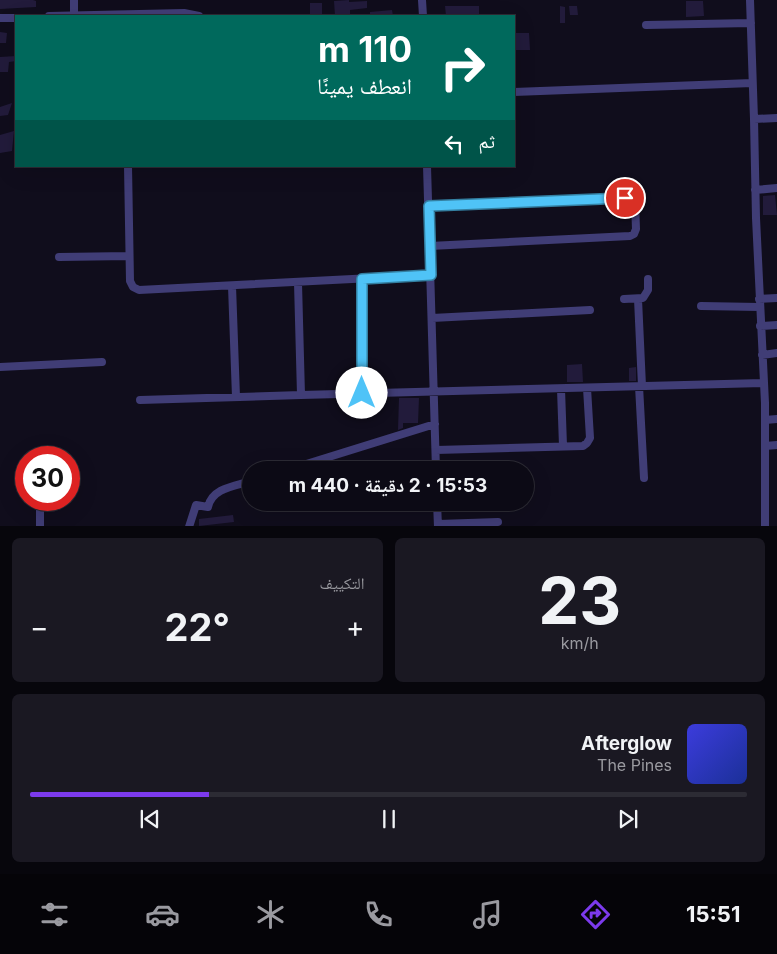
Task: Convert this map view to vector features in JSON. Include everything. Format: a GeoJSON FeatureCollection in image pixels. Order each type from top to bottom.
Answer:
{"type":"FeatureCollection","features":[{"type":"Feature","properties":{"kind":"street"},"geometry":{"type":"LineString","coordinates":[[74,0],[74,14]]}},
{"type":"Feature","properties":{"kind":"street"},"geometry":{"type":"LineString","coordinates":[[422,0],[422,15]]}},
{"type":"Feature","properties":{"kind":"street"},"geometry":{"type":"LineString","coordinates":[[750,0],[759,303],[764,383],[765,526]]}},
{"type":"Feature","properties":{"kind":"street"},"geometry":{"type":"LineString","coordinates":[[61,15],[184,13],[195,15]]}},
{"type":"Feature","properties":{"kind":"street"},"geometry":{"type":"LineString","coordinates":[[0,18],[15,18]]}},
{"type":"Feature","properties":{"kind":"street"},"geometry":{"type":"LineString","coordinates":[[646,25],[750,23]]}},
{"type":"Feature","properties":{"kind":"street"},"geometry":{"type":"LineString","coordinates":[[515,92],[752,83]]}},
{"type":"Feature","properties":{"kind":"street"},"geometry":{"type":"LineString","coordinates":[[754,119],[777,118]]}},
{"type":"Feature","properties":{"kind":"street"},"geometry":{"type":"LineString","coordinates":[[128,167],[130,281],[133,287],[139,290],[431,275]]}},
{"type":"Feature","properties":{"kind":"street"},"geometry":{"type":"LineString","coordinates":[[428,167],[436,461]]}},
{"type":"Feature","properties":{"kind":"street"},"geometry":{"type":"LineString","coordinates":[[755,190],[777,188]]}},
{"type":"Feature","properties":{"kind":"street"},"geometry":{"type":"LineString","coordinates":[[429,206],[625,198],[631,199],[634,203],[636,228],[634,234],[630,236],[430,246]]}},
{"type":"Feature","properties":{"kind":"street"},"geometry":{"type":"LineString","coordinates":[[59,257],[129,256]]}},
{"type":"Feature","properties":{"kind":"street"},"geometry":{"type":"LineString","coordinates":[[362,279],[362,393]]}},
{"type":"Feature","properties":{"kind":"street"},"geometry":{"type":"LineString","coordinates":[[624,299],[638,299],[646,294],[648,279]]}},
{"type":"Feature","properties":{"kind":"street"},"geometry":{"type":"LineString","coordinates":[[298,283],[301,395]]}},
{"type":"Feature","properties":{"kind":"street"},"geometry":{"type":"LineString","coordinates":[[232,286],[236,397]]}},
{"type":"Feature","properties":{"kind":"street"},"geometry":{"type":"LineString","coordinates":[[701,306],[759,303],[777,298]]}},
{"type":"Feature","properties":{"kind":"street"},"geometry":{"type":"LineString","coordinates":[[638,299],[644,478]]}},
{"type":"Feature","properties":{"kind":"street"},"geometry":{"type":"LineString","coordinates":[[432,318],[590,310]]}},
{"type":"Feature","properties":{"kind":"street"},"geometry":{"type":"LineString","coordinates":[[760,326],[777,325]]}},
{"type":"Feature","properties":{"kind":"street"},"geometry":{"type":"LineString","coordinates":[[762,354],[777,353]]}},
{"type":"Feature","properties":{"kind":"street"},"geometry":{"type":"LineString","coordinates":[[0,367],[102,362]]}},
{"type":"Feature","properties":{"kind":"street"},"geometry":{"type":"LineString","coordinates":[[140,400],[764,383]]}},
{"type":"Feature","properties":{"kind":"street"},"geometry":{"type":"LineString","coordinates":[[561,388],[563,446]]}},
{"type":"Feature","properties":{"kind":"street"},"geometry":{"type":"LineString","coordinates":[[436,450],[583,446],[590,438],[587,388]]}},
{"type":"Feature","properties":{"kind":"street"},"geometry":{"type":"LineString","coordinates":[[765,420],[777,419]]}},
{"type":"Feature","properties":{"kind":"street"},"geometry":{"type":"LineString","coordinates":[[315,461],[435,424]]}},
{"type":"Feature","properties":{"kind":"street"},"geometry":{"type":"LineString","coordinates":[[765,446],[777,446]]}},
{"type":"Feature","properties":{"kind":"street"},"geometry":{"type":"LineString","coordinates":[[189,526],[196,505],[208,507],[211,496],[216,492],[242,484]]}},
{"type":"Feature","properties":{"kind":"street"},"geometry":{"type":"LineString","coordinates":[[40,511],[40,526]]}},
{"type":"Feature","properties":{"kind":"street"},"geometry":{"type":"LineString","coordinates":[[438,511],[438,525],[498,522]]}},
{"type":"Feature","properties":{"kind":"building"},"geometry":{"type":"Polygon","coordinates":[[[0,0],[33,0],[36,1],[36,7],[0,9],[0,0]]]}},
{"type":"Feature","properties":{"kind":"building"},"geometry":{"type":"Polygon","coordinates":[[[334,1],[367,1],[367,8],[350,10],[350,15],[335,15],[334,1]]]}},
{"type":"Feature","properties":{"kind":"building"},"geometry":{"type":"Polygon","coordinates":[[[686,1],[703,1],[704,16],[686,17],[686,1]]]}},
{"type":"Feature","properties":{"kind":"building"},"geometry":{"type":"Polygon","coordinates":[[[310,3],[322,3],[322,15],[310,15],[310,3]]]}},
{"type":"Feature","properties":{"kind":"building"},"geometry":{"type":"Polygon","coordinates":[[[445,6],[479,6],[479,15],[446,15],[445,6]]]}},
{"type":"Feature","properties":{"kind":"building"},"geometry":{"type":"Polygon","coordinates":[[[560,6],[565,7],[565,23],[560,23],[560,6]]]}},
{"type":"Feature","properties":{"kind":"building"},"geometry":{"type":"Polygon","coordinates":[[[569,6],[577,6],[578,15],[570,15],[569,6]]]}},
{"type":"Feature","properties":{"kind":"building"},"geometry":{"type":"Polygon","coordinates":[[[392,10],[393,15],[370,15],[370,12],[392,10]]]}},
{"type":"Feature","properties":{"kind":"building"},"geometry":{"type":"Polygon","coordinates":[[[0,32],[7,33],[6,43],[0,43],[0,32]]]}},
{"type":"Feature","properties":{"kind":"building"},"geometry":{"type":"Polygon","coordinates":[[[515,33],[529,33],[530,50],[515,50],[515,33]]]}},
{"type":"Feature","properties":{"kind":"building"},"geometry":{"type":"Polygon","coordinates":[[[15,56],[15,61],[9,62],[8,72],[0,72],[0,57],[15,56]]]}},
{"type":"Feature","properties":{"kind":"building"},"geometry":{"type":"Polygon","coordinates":[[[12,103],[8,115],[0,116],[0,107],[12,103]]]}},
{"type":"Feature","properties":{"kind":"building"},"geometry":{"type":"Polygon","coordinates":[[[14,131],[12,151],[0,153],[0,135],[14,131]]]}},
{"type":"Feature","properties":{"kind":"building"},"geometry":{"type":"Polygon","coordinates":[[[775,195],[777,215],[763,215],[763,196],[775,195]]]}},
{"type":"Feature","properties":{"kind":"building"},"geometry":{"type":"Polygon","coordinates":[[[582,364],[583,382],[567,382],[567,365],[582,364]]]}},
{"type":"Feature","properties":{"kind":"building"},"geometry":{"type":"Polygon","coordinates":[[[636,367],[636,381],[629,381],[629,368],[636,367]]]}},
{"type":"Feature","properties":{"kind":"building"},"geometry":{"type":"Polygon","coordinates":[[[399,398],[419,398],[418,423],[403,423],[403,428],[398,430],[399,398]]]}},
{"type":"Feature","properties":{"kind":"building"},"geometry":{"type":"Polygon","coordinates":[[[233,515],[234,522],[199,526],[199,519],[233,515]]]}},
{"type":"Feature","properties":{"kind":"route"},"geometry":{"type":"LineString","coordinates":[[362,393],[362,279],[431,275],[429,206],[625,198]]}}]}
